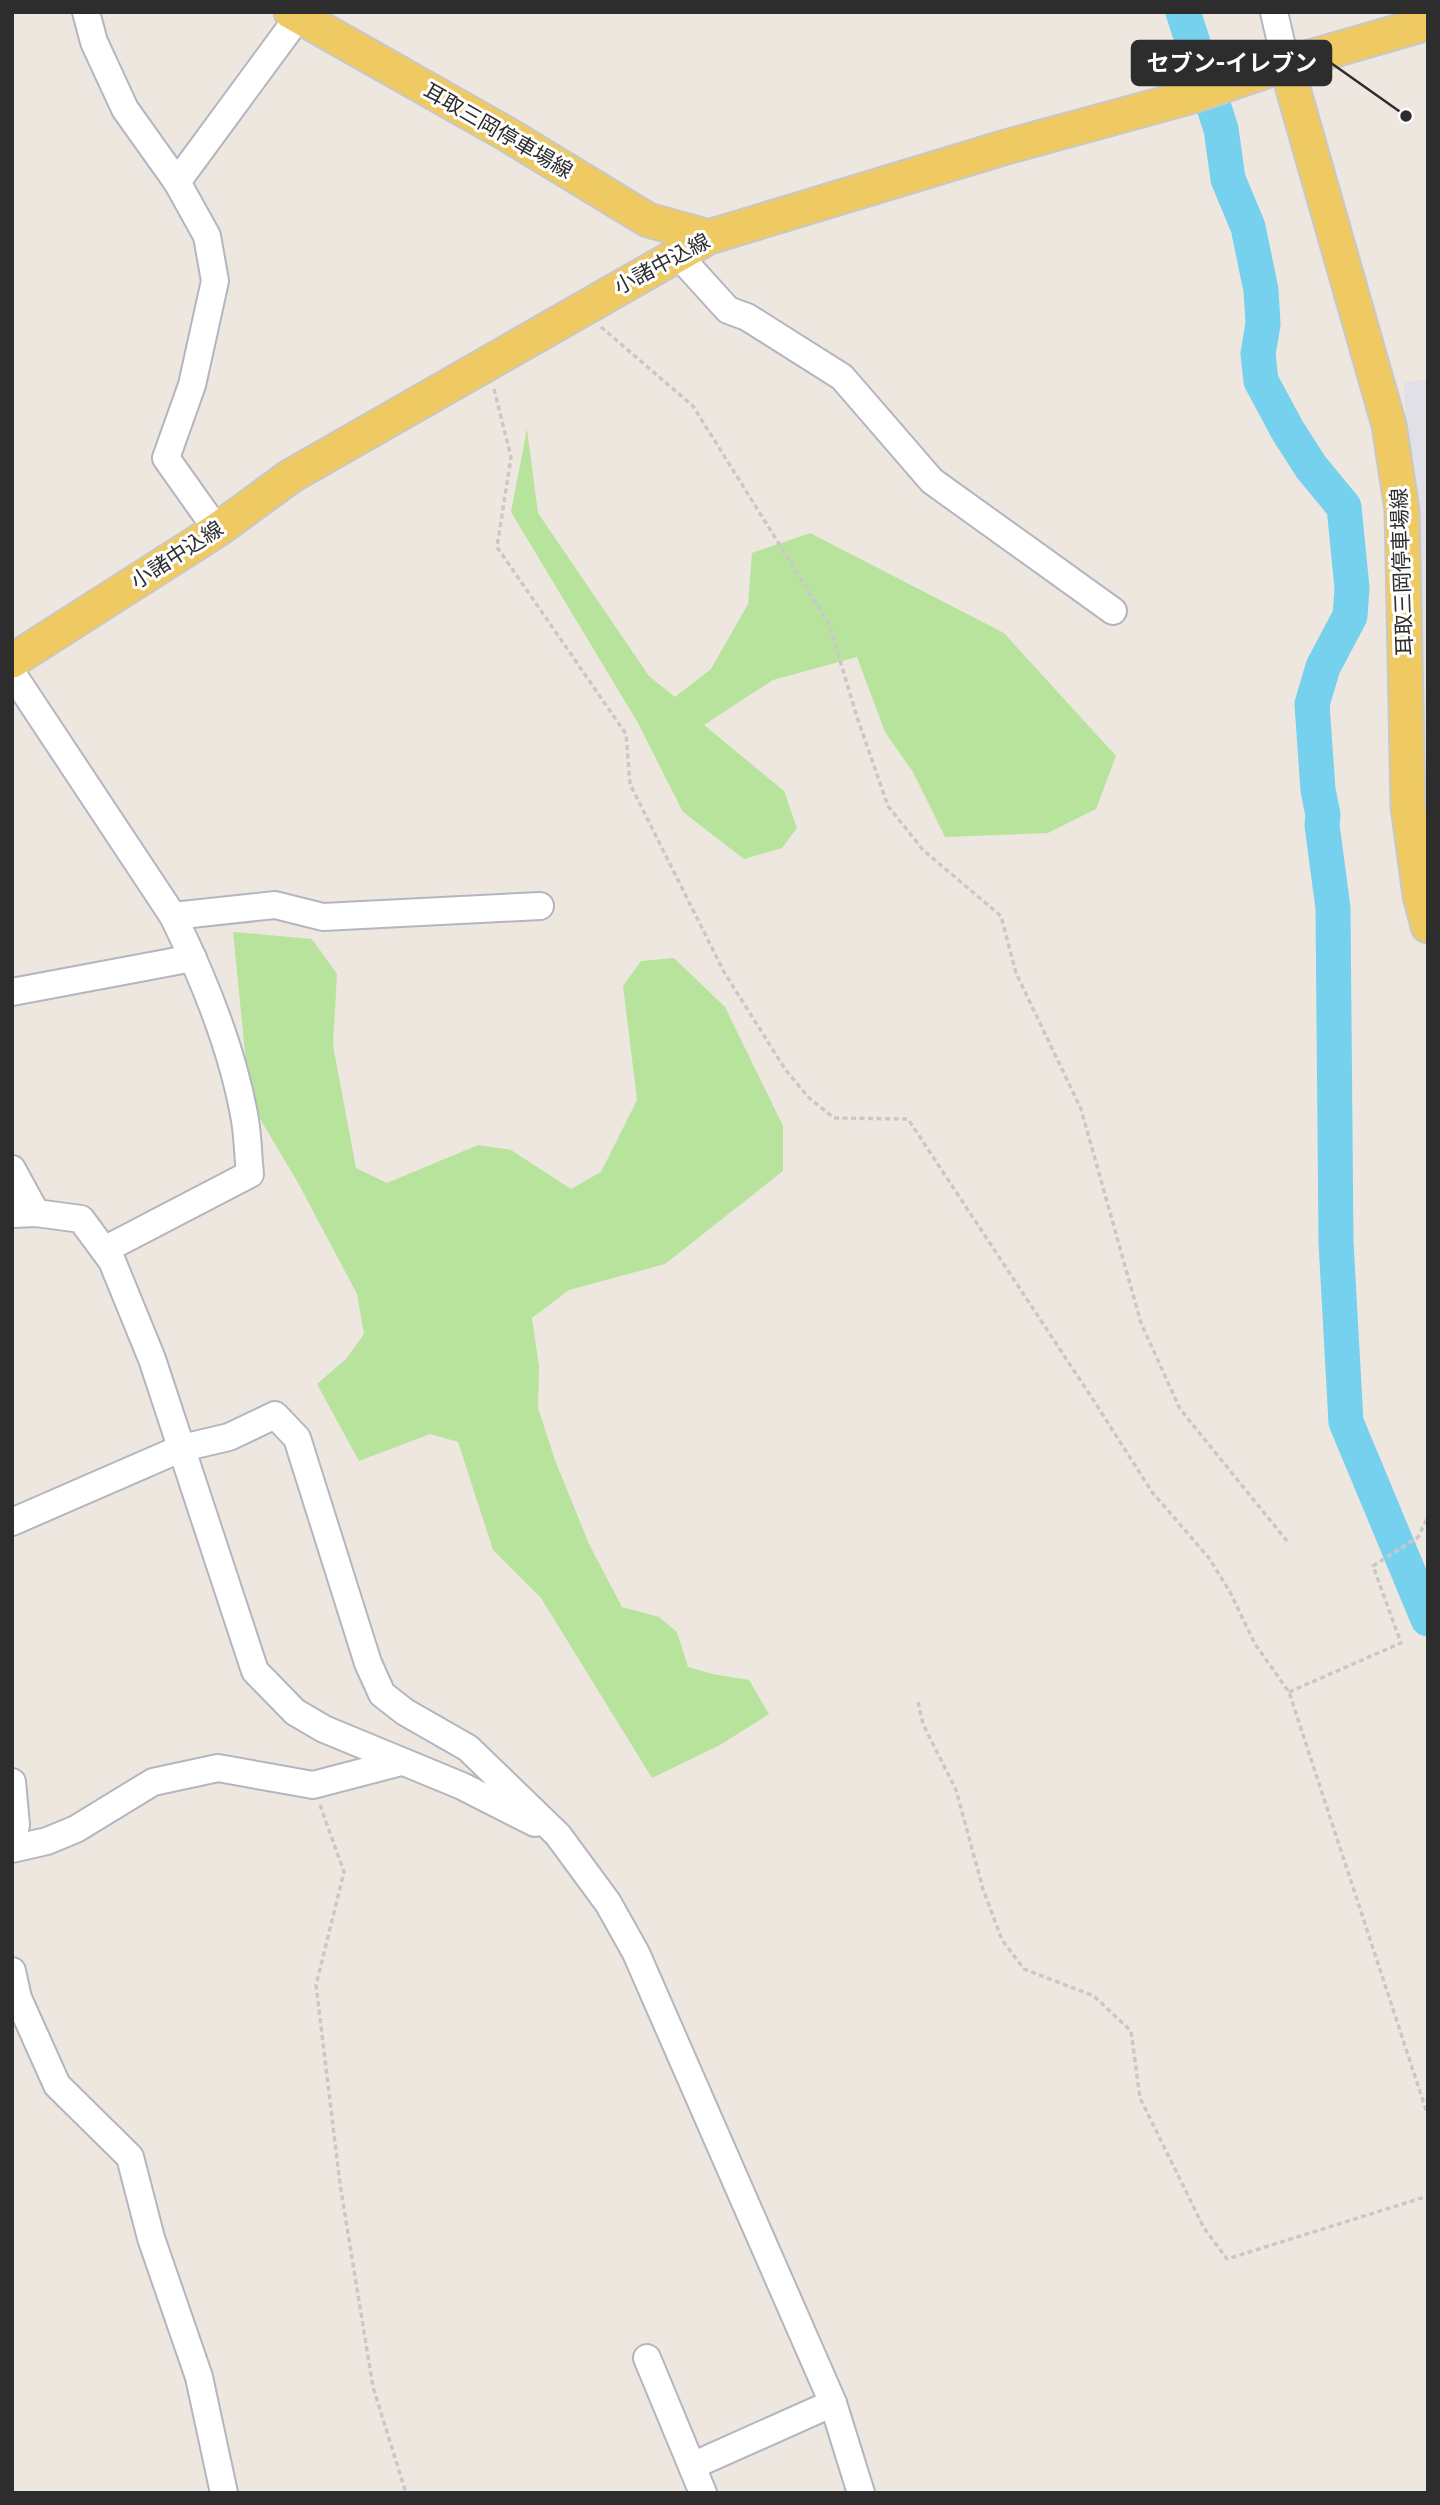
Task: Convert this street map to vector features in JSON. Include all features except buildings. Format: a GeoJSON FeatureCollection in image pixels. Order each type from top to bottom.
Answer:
{"type":"FeatureCollection","features":[{"type":"Feature","properties":{"kind":"main road","name":"耳取三岡停車場線"},"geometry":{"type":"LineString","coordinates":[[298,14],[510,136],[648,220],[709,237]]}},
{"type":"Feature","properties":{"kind":"main road","name":"小諸中込線"},"geometry":{"type":"LineString","coordinates":[[12,661],[218,530],[291,476],[709,237],[1006,147],[1193,96],[1286,64],[1428,23]]}},
{"type":"Feature","properties":{"kind":"main road","name":"耳取三岡停車場線"},"geometry":{"type":"LineString","coordinates":[[1286,64],[1379,384],[1391,436],[1402,510],[1408,806],[1420,895],[1428,926]]}},
{"type":"Feature","properties":{"kind":"street"},"geometry":{"type":"LineString","coordinates":[[86,12],[94,42],[125,108],[177,182],[207,236],[215,281],[192,385],[166,458],[218,530]]}},
{"type":"Feature","properties":{"kind":"street"},"geometry":{"type":"LineString","coordinates":[[1274,12],[1286,64]]}},
{"type":"Feature","properties":{"kind":"street"},"geometry":{"type":"LineString","coordinates":[[177,182],[298,14]]}},
{"type":"Feature","properties":{"kind":"street"},"geometry":{"type":"LineString","coordinates":[[678,255],[728,310],[747,317],[842,377],[932,481],[1113,611]]}},
{"type":"Feature","properties":{"kind":"street"},"geometry":{"type":"LineString","coordinates":[[12,673],[173,916],[193,958],[227,1051],[245,1120],[250,1174],[104,1250]]}},
{"type":"Feature","properties":{"kind":"street"},"geometry":{"type":"LineString","coordinates":[[173,916],[275,905],[323,916],[540,906]]}},
{"type":"Feature","properties":{"kind":"street"},"geometry":{"type":"LineString","coordinates":[[12,992],[193,958]]}},
{"type":"Feature","properties":{"kind":"street"},"geometry":{"type":"LineString","coordinates":[[12,1169],[24,1213],[81,1219],[112,1261],[152,1359],[255,1671],[295,1712],[324,1729],[462,1786],[558,1835]]}},
{"type":"Feature","properties":{"kind":"street"},"geometry":{"type":"LineString","coordinates":[[12,1522],[182,1448],[229,1437],[275,1415],[298,1438],[368,1663],[382,1694],[405,1713],[468,1748],[558,1835],[608,1903],[636,1952],[833,2403],[861,2493]]}},
{"type":"Feature","properties":{"kind":"street"},"geometry":{"type":"LineString","coordinates":[[12,1849],[47,1841],[76,1829],[153,1782],[218,1768],[313,1785],[401,1762]]}},
{"type":"Feature","properties":{"kind":"street"},"geometry":{"type":"LineString","coordinates":[[12,1782],[16,1825],[12,1843]]}},
{"type":"Feature","properties":{"kind":"street"},"geometry":{"type":"LineString","coordinates":[[12,1970],[18,1998],[57,2085],[130,2157],[151,2238],[199,2377],[224,2493]]}},
{"type":"Feature","properties":{"kind":"street"},"geometry":{"type":"LineString","coordinates":[[647,2358],[703,2493]]}},
{"type":"Feature","properties":{"kind":"street"},"geometry":{"type":"LineString","coordinates":[[692,2466],[833,2403]]}},
{"type":"Feature","properties":{"kind":"path"},"geometry":{"type":"LineString","coordinates":[[582,308],[693,406],[829,624],[888,806],[923,850],[1001,916],[1016,973],[1081,1109],[1140,1323],[1180,1409],[1287,1541]]}},
{"type":"Feature","properties":{"kind":"path"},"geometry":{"type":"LineString","coordinates":[[489,364],[511,457],[497,547],[626,734],[630,784],[724,972],[785,1069],[808,1097],[834,1118],[908,1119],[1152,1492],[1209,1558],[1230,1592],[1255,1644],[1289,1692],[1428,2116]]}},
{"type":"Feature","properties":{"kind":"path"},"geometry":{"type":"LineString","coordinates":[[1289,1692],[1401,1643],[1373,1566],[1418,1537],[1428,1517]]}},
{"type":"Feature","properties":{"kind":"path"},"geometry":{"type":"LineString","coordinates":[[918,1702],[923,1724],[956,1790],[983,1889],[1002,1940],[1024,1969],[1094,1996],[1131,2032],[1140,2098],[1204,2228],[1227,2259],[1428,2196]]}},
{"type":"Feature","properties":{"kind":"path"},"geometry":{"type":"LineString","coordinates":[[313,1785],[344,1872],[316,1985],[340,2183],[373,2387],[406,2493]]}},
{"type":"Feature","properties":{"kind":"shaded area"},"geometry":{"type":"Polygon","coordinates":[[[1428,379],[1428,797],[1404,383],[1428,379]]]}},
{"type":"Feature","properties":{"kind":"green space"},"geometry":{"type":"Polygon","coordinates":[[[527,429],[538,513],[649,676],[675,697],[711,669],[748,604],[752,553],[810,533],[1004,633],[1116,756],[1096,809],[1048,833],[945,837],[913,772],[885,732],[857,657],[773,680],[704,725],[784,791],[797,828],[782,848],[744,859],[683,812],[638,723],[511,512],[527,429]]]}},
{"type":"Feature","properties":{"kind":"green space"},"geometry":{"type":"Polygon","coordinates":[[[233,932],[312,939],[337,974],[333,1045],[356,1168],[387,1183],[478,1145],[511,1150],[571,1189],[601,1172],[637,1100],[623,986],[641,961],[674,958],[725,1007],[783,1126],[783,1171],[665,1264],[569,1290],[532,1318],[539,1366],[538,1408],[555,1460],[589,1544],[622,1607],[659,1617],[677,1632],[688,1667],[749,1680],[769,1714],[720,1745],[652,1778],[541,1598],[493,1550],[458,1442],[430,1434],[359,1461],[317,1384],[346,1359],[364,1334],[357,1294],[297,1181],[250,1102],[233,932]]]}},
{"type":"Feature","properties":{"kind":"waterway"},"geometry":{"type":"LineString","coordinates":[[1183,12],[1221,129],[1228,179],[1248,227],[1261,290],[1263,324],[1258,354],[1261,381],[1311,467],[1344,507],[1352,588],[1350,616],[1323,667],[1312,704],[1318,790],[1333,908],[1336,1242],[1346,1422],[1428,1619]]}},
{"type":"Feature","properties":{"kind":"place","name":"セブン-イレブン"},"geometry":{"type":"Point","coordinates":[1406,116]}}]}
